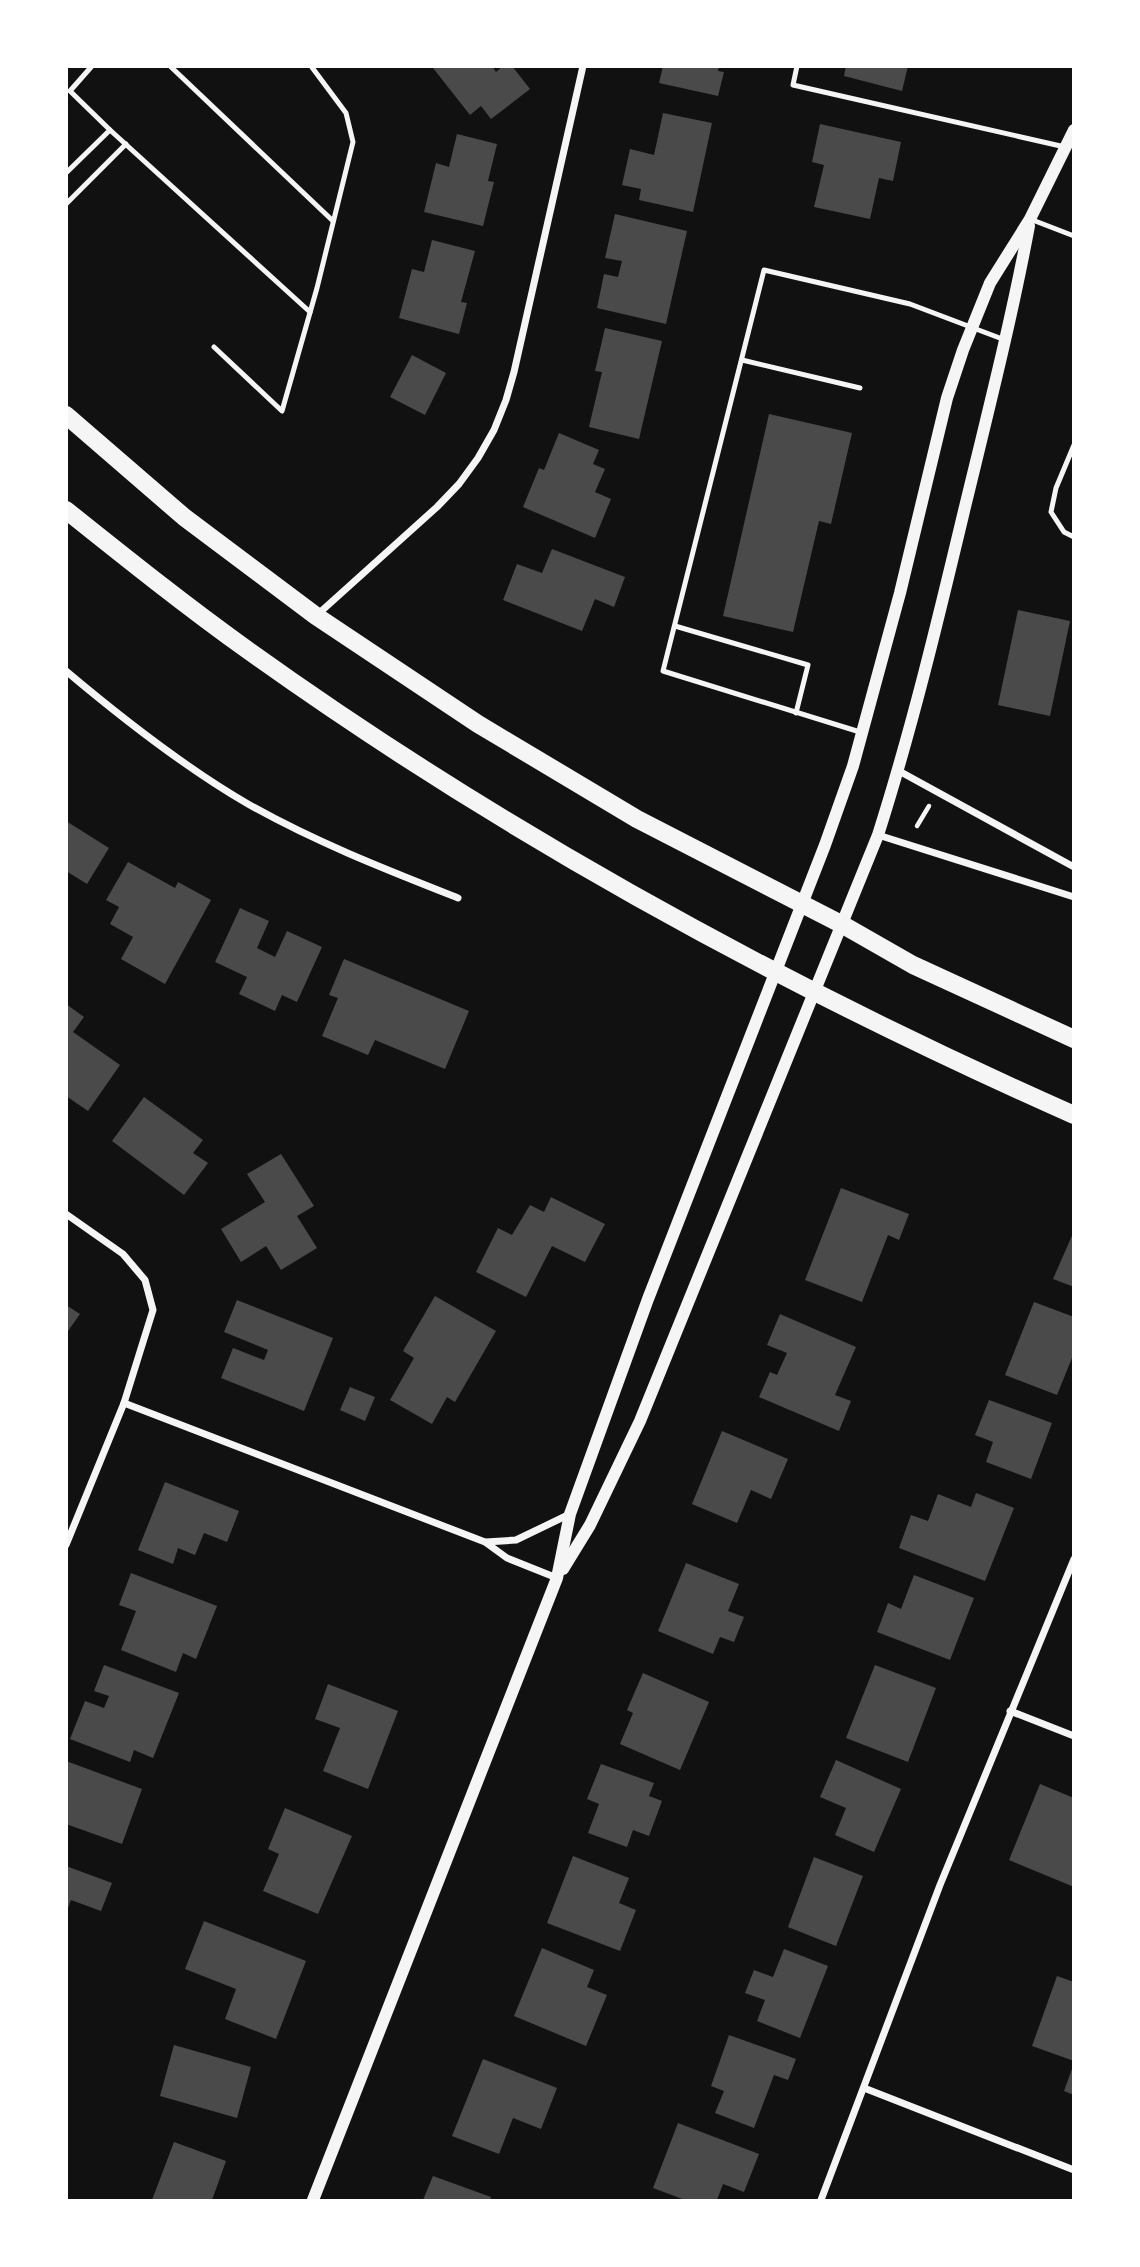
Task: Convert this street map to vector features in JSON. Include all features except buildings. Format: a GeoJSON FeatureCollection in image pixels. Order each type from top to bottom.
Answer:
{"type":"FeatureCollection","features":[{"type":"Feature","properties":{"kind":"main road"},"geometry":{"type":"LineString","coordinates":[[66,415],[184,517],[316,616],[456,709],[564,776],[637,819],[843,925],[913,965],[1073,1039]]}},
{"type":"Feature","properties":{"kind":"main road"},"geometry":{"type":"LineString","coordinates":[[66,510],[248,650],[385,744],[564,855],[775,973],[949,1060],[1073,1115]]}},
{"type":"Feature","properties":{"kind":"street"},"geometry":{"type":"LineString","coordinates":[[316,616],[437,507],[459,484],[494,430],[514,372],[583,66]]}},
{"type":"Feature","properties":{"kind":"street"},"geometry":{"type":"LineString","coordinates":[[313,2200],[557,1578],[570,1514],[648,1299],[802,905],[853,766],[900,593],[947,398],[971,327],[990,284],[1030,219],[1073,130]]}},
{"type":"Feature","properties":{"kind":"street"},"geometry":{"type":"LineString","coordinates":[[557,1578],[590,1525],[640,1421],[878,835],[926,669],[1016,297],[1030,219]]}},
{"type":"Feature","properties":{"kind":"street"},"geometry":{"type":"LineString","coordinates":[[66,671],[175,756],[248,803],[349,855],[458,898]]}},
{"type":"Feature","properties":{"kind":"street"},"geometry":{"type":"LineString","coordinates":[[898,771],[1073,867]]}},
{"type":"Feature","properties":{"kind":"street"},"geometry":{"type":"LineString","coordinates":[[878,835],[1073,897]]}},
{"type":"Feature","properties":{"kind":"street"},"geometry":{"type":"LineString","coordinates":[[66,1214],[123,1254],[145,1280],[153,1310],[124,1403],[66,1545]]}},
{"type":"Feature","properties":{"kind":"street"},"geometry":{"type":"LineString","coordinates":[[124,1403],[485,1542],[507,1558],[557,1578]]}},
{"type":"Feature","properties":{"kind":"street"},"geometry":{"type":"LineString","coordinates":[[485,1542],[516,1540],[570,1514]]}},
{"type":"Feature","properties":{"kind":"street"},"geometry":{"type":"LineString","coordinates":[[821,2200],[940,1885],[1073,1559]]}},
{"type":"Feature","properties":{"kind":"street"},"geometry":{"type":"LineString","coordinates":[[1010,1711],[1073,1736]]}},
{"type":"Feature","properties":{"kind":"street"},"geometry":{"type":"LineString","coordinates":[[863,2088],[1073,2170]]}},
{"type":"Feature","properties":{"kind":"lane"},"geometry":{"type":"LineString","coordinates":[[92,66],[70,91],[310,312]]}},
{"type":"Feature","properties":{"kind":"lane"},"geometry":{"type":"LineString","coordinates":[[170,66],[333,221]]}},
{"type":"Feature","properties":{"kind":"lane"},"geometry":{"type":"LineString","coordinates":[[214,347],[282,411],[353,142],[346,113],[311,66]]}},
{"type":"Feature","properties":{"kind":"lane"},"geometry":{"type":"LineString","coordinates":[[797,66],[793,85],[1065,147]]}},
{"type":"Feature","properties":{"kind":"lane"},"geometry":{"type":"LineString","coordinates":[[66,173],[110,130]]}},
{"type":"Feature","properties":{"kind":"lane"},"geometry":{"type":"LineString","coordinates":[[66,204],[126,144]]}},
{"type":"Feature","properties":{"kind":"lane"},"geometry":{"type":"LineString","coordinates":[[1030,219],[1073,236]]}},
{"type":"Feature","properties":{"kind":"lane"},"geometry":{"type":"LineString","coordinates":[[862,733],[663,671],[764,270],[910,304],[1005,340]]}},
{"type":"Feature","properties":{"kind":"lane"},"geometry":{"type":"LineString","coordinates":[[742,360],[860,388]]}},
{"type":"Feature","properties":{"kind":"lane"},"geometry":{"type":"LineString","coordinates":[[1073,445],[1056,488],[1051,512],[1064,532],[1073,537]]}},
{"type":"Feature","properties":{"kind":"lane"},"geometry":{"type":"LineString","coordinates":[[675,626],[808,665],[796,713]]}},
{"type":"Feature","properties":{"kind":"path"},"geometry":{"type":"LineString","coordinates":[[917,826],[929,805]]}}]}
